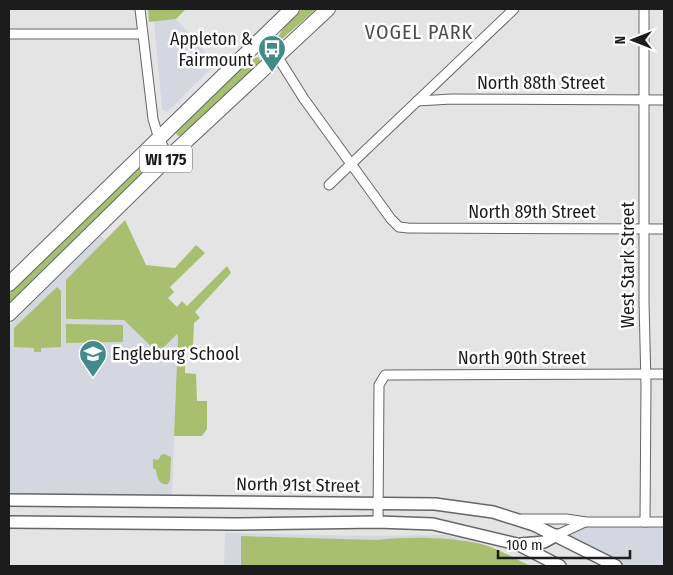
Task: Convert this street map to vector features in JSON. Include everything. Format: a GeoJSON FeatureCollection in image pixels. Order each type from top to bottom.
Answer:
{"type":"FeatureCollection","features":[{"type":"Feature","properties":{"kind":"main road","name":"WI 175"},"geometry":{"type":"LineString","coordinates":[[9,284],[292,9]]}},
{"type":"Feature","properties":{"kind":"main road","name":"WI 175"},"geometry":{"type":"LineString","coordinates":[[9,314],[168,157],[328,9]]}},
{"type":"Feature","properties":{"kind":"main road","name":"North 91st Street"},"geometry":{"type":"LineString","coordinates":[[9,500],[435,504],[492,512],[514,519]]}},
{"type":"Feature","properties":{"kind":"main road"},"geometry":{"type":"LineString","coordinates":[[514,519],[557,535],[616,566]]}},
{"type":"Feature","properties":{"kind":"main road","name":"North 91st Street"},"geometry":{"type":"LineString","coordinates":[[9,522],[227,524],[378,522],[433,524],[517,544]]}},
{"type":"Feature","properties":{"kind":"main road"},"geometry":{"type":"LineString","coordinates":[[517,544],[544,542],[557,535]]}},
{"type":"Feature","properties":{"kind":"main road"},"geometry":{"type":"LineString","coordinates":[[517,544],[560,566]]}},
{"type":"Feature","properties":{"kind":"street"},"geometry":{"type":"LineString","coordinates":[[140,9],[153,119],[158,139],[168,157]]}},
{"type":"Feature","properties":{"kind":"street"},"geometry":{"type":"LineString","coordinates":[[329,185],[514,9]]}},
{"type":"Feature","properties":{"kind":"street","name":"West Stark Street"},"geometry":{"type":"LineString","coordinates":[[644,9],[645,522]]}},
{"type":"Feature","properties":{"kind":"street"},"geometry":{"type":"LineString","coordinates":[[9,34],[25,32],[142,34]]}},
{"type":"Feature","properties":{"kind":"street"},"geometry":{"type":"LineString","coordinates":[[261,38],[277,56],[304,99],[351,163]]}},
{"type":"Feature","properties":{"kind":"street","name":"North 88th Street"},"geometry":{"type":"LineString","coordinates":[[417,101],[452,99],[664,100]]}},
{"type":"Feature","properties":{"kind":"street","name":"North 89th Street"},"geometry":{"type":"LineString","coordinates":[[351,163],[391,219],[399,227],[664,229]]}},
{"type":"Feature","properties":{"kind":"street","name":"North 90th Street"},"geometry":{"type":"LineString","coordinates":[[378,504],[379,385],[385,375],[664,374]]}},
{"type":"Feature","properties":{"kind":"street"},"geometry":{"type":"LineString","coordinates":[[378,504],[378,522]]}},
{"type":"Feature","properties":{"kind":"street","name":"North 91st Street"},"geometry":{"type":"LineString","coordinates":[[514,519],[566,519],[586,522],[664,522]]}},
{"type":"Feature","properties":{"kind":"street","name":"North 91st Street"},"geometry":{"type":"LineString","coordinates":[[557,535],[586,522]]}},
{"type":"Feature","properties":{"kind":"shaded area"},"geometry":{"type":"Polygon","coordinates":[[[176,19],[216,64],[167,112],[162,109],[154,21],[176,19]]]}},
{"type":"Feature","properties":{"kind":"shaded area","name":"Engleburg School"},"geometry":{"type":"Polygon","coordinates":[[[101,236],[177,321],[172,495],[9,494],[9,326],[101,236]]]}},
{"type":"Feature","properties":{"kind":"shaded area"},"geometry":{"type":"Polygon","coordinates":[[[586,522],[664,522],[664,566],[616,566],[557,535],[586,522]]]}},
{"type":"Feature","properties":{"kind":"shaded area"},"geometry":{"type":"Polygon","coordinates":[[[225,533],[370,536],[445,535],[482,544],[531,566],[224,566],[225,533]]]}},
{"type":"Feature","properties":{"kind":"green space"},"geometry":{"type":"Polygon","coordinates":[[[148,9],[186,9],[176,19],[149,22],[148,9]]]}},
{"type":"Feature","properties":{"kind":"green space"},"geometry":{"type":"Polygon","coordinates":[[[302,9],[316,9],[281,40],[278,37],[286,24],[302,9]]]}},
{"type":"Feature","properties":{"kind":"green space"},"geometry":{"type":"Polygon","coordinates":[[[258,57],[261,61],[193,128],[185,135],[178,136],[175,132],[244,65],[258,57]]]}},
{"type":"Feature","properties":{"kind":"green space"},"geometry":{"type":"Polygon","coordinates":[[[150,157],[154,161],[151,167],[9,307],[9,294],[150,157]]]}},
{"type":"Feature","properties":{"kind":"green space"},"geometry":{"type":"Polygon","coordinates":[[[125,220],[146,265],[175,268],[196,245],[205,253],[170,287],[174,292],[168,298],[177,307],[182,301],[187,306],[227,266],[231,273],[195,312],[200,318],[194,323],[193,348],[185,348],[185,373],[196,374],[197,401],[207,401],[207,429],[202,436],[174,436],[177,334],[158,353],[124,320],[66,319],[66,280],[125,220]]]}},
{"type":"Feature","properties":{"kind":"green space"},"geometry":{"type":"Polygon","coordinates":[[[57,287],[61,291],[61,347],[41,348],[41,352],[34,352],[34,348],[14,347],[14,328],[57,287]]]}},
{"type":"Feature","properties":{"kind":"green space"},"geometry":{"type":"Polygon","coordinates":[[[66,324],[123,325],[123,342],[66,343],[66,324]]]}},
{"type":"Feature","properties":{"kind":"green space"},"geometry":{"type":"Polygon","coordinates":[[[164,454],[171,457],[170,480],[168,484],[162,484],[156,470],[153,468],[153,459],[158,460],[164,454]]]}},
{"type":"Feature","properties":{"kind":"green space"},"geometry":{"type":"Polygon","coordinates":[[[241,536],[456,540],[487,546],[531,566],[241,566],[241,536]]]}},
{"type":"Feature","properties":{"kind":"place","name":"Appleton & Fairmount"},"geometry":{"type":"Point","coordinates":[272,73]}},
{"type":"Feature","properties":{"kind":"place","name":"Engleburg School"},"geometry":{"type":"Point","coordinates":[93,378]}},
{"type":"Feature","properties":{"kind":"district","name":"VOGEL PARK"},"geometry":{"type":"Point","coordinates":[419,32]}}]}
